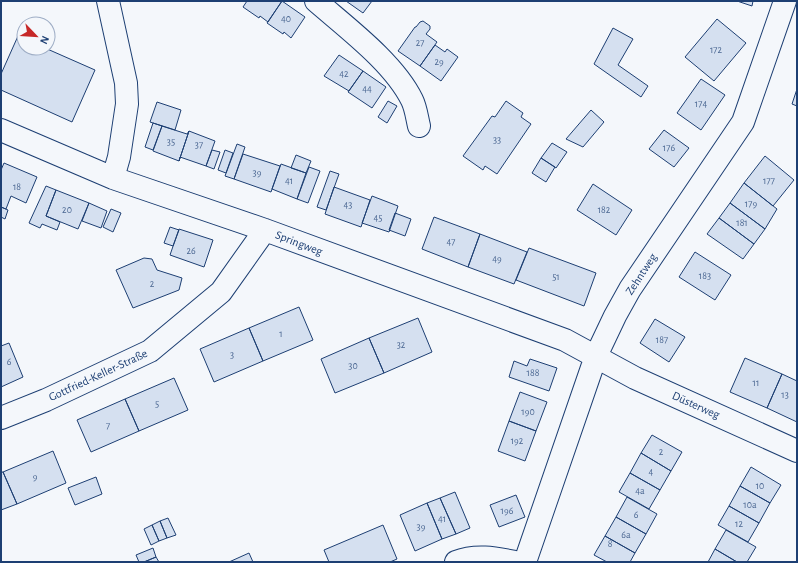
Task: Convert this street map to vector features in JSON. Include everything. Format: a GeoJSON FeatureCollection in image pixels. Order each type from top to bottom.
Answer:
{"type":"FeatureCollection","features":[{"type":"Feature","properties":{"kind":"street"},"geometry":{"type":"LineString","coordinates":[[108,1],[126,83],[127,104],[119,157],[114,178]]}},
{"type":"Feature","properties":{"kind":"street"},"geometry":{"type":"LineString","coordinates":[[316,1],[362,41],[394,72],[412,100],[419,126]]}},
{"type":"Feature","properties":{"kind":"street","name":"Zehntweg"},"geometry":{"type":"LineString","coordinates":[[525,562],[596,356],[630,289],[743,122],[785,1]]}},
{"type":"Feature","properties":{"kind":"street","name":"Springweg"},"geometry":{"type":"LineString","coordinates":[[1,130],[114,178],[265,230],[565,340],[596,356]]}},
{"type":"Feature","properties":{"kind":"street","name":"Gottfried-Keller-Straße"},"geometry":{"type":"LineString","coordinates":[[1,418],[46,400],[150,351],[222,292],[265,230]]}},
{"type":"Feature","properties":{"kind":"street","name":"Düsterweg"},"geometry":{"type":"LineString","coordinates":[[596,356],[635,378],[797,451]]}},
{"type":"Feature","properties":{"kind":"street"},"geometry":{"type":"LineString","coordinates":[[456,562],[465,558],[488,556],[516,562]]}},
{"type":"Feature","properties":{"kind":"building"},"geometry":{"type":"Polygon","coordinates":[[[247,1],[282,1],[268,22],[260,16],[259,18],[243,7],[247,1]]]}},
{"type":"Feature","properties":{"kind":"building"},"geometry":{"type":"Polygon","coordinates":[[[282,1],[305,17],[291,38],[284,32],[283,34],[267,23],[282,1]]]}},
{"type":"Feature","properties":{"kind":"building"},"geometry":{"type":"Polygon","coordinates":[[[346,1],[372,1],[363,13],[346,1]]]}},
{"type":"Feature","properties":{"kind":"building"},"geometry":{"type":"Polygon","coordinates":[[[737,1],[753,1],[752,6],[737,1]]]}},
{"type":"Feature","properties":{"kind":"building"},"geometry":{"type":"Polygon","coordinates":[[[717,19],[746,43],[714,81],[685,57],[717,19]]]}},
{"type":"Feature","properties":{"kind":"building"},"geometry":{"type":"Polygon","coordinates":[[[423,21],[430,26],[430,29],[426,34],[437,42],[420,66],[398,51],[415,27],[423,21]]]}},
{"type":"Feature","properties":{"kind":"building"},"geometry":{"type":"Polygon","coordinates":[[[613,28],[633,39],[618,65],[648,86],[641,97],[594,64],[613,28]]]}},
{"type":"Feature","properties":{"kind":"building"},"geometry":{"type":"Polygon","coordinates":[[[16,40],[16,56],[56,56],[56,53],[95,70],[72,122],[1,90],[1,74],[16,40]]]}},
{"type":"Feature","properties":{"kind":"building"},"geometry":{"type":"Polygon","coordinates":[[[435,45],[445,52],[447,49],[458,57],[441,81],[420,66],[435,45]]]}},
{"type":"Feature","properties":{"kind":"building"},"geometry":{"type":"Polygon","coordinates":[[[339,55],[363,71],[349,91],[324,76],[339,55]]]}},
{"type":"Feature","properties":{"kind":"building"},"geometry":{"type":"Polygon","coordinates":[[[363,71],[386,87],[372,108],[348,92],[363,71]]]}},
{"type":"Feature","properties":{"kind":"building"},"geometry":{"type":"Polygon","coordinates":[[[701,79],[725,95],[701,130],[677,113],[701,79]]]}},
{"type":"Feature","properties":{"kind":"building"},"geometry":{"type":"Polygon","coordinates":[[[797,89],[797,106],[792,104],[797,89]]]}},
{"type":"Feature","properties":{"kind":"building"},"geometry":{"type":"Polygon","coordinates":[[[388,101],[397,106],[387,123],[378,117],[388,101]]]}},
{"type":"Feature","properties":{"kind":"building"},"geometry":{"type":"Polygon","coordinates":[[[506,101],[523,113],[521,117],[531,124],[497,174],[485,166],[483,170],[463,156],[492,116],[495,117],[506,101]]]}},
{"type":"Feature","properties":{"kind":"building"},"geometry":{"type":"Polygon","coordinates":[[[157,102],[181,110],[175,130],[150,122],[157,102]]]}},
{"type":"Feature","properties":{"kind":"building"},"geometry":{"type":"Polygon","coordinates":[[[591,110],[604,122],[583,147],[566,139],[591,110]]]}},
{"type":"Feature","properties":{"kind":"building"},"geometry":{"type":"Polygon","coordinates":[[[153,123],[162,126],[153,150],[145,147],[153,123]]]}},
{"type":"Feature","properties":{"kind":"building"},"geometry":{"type":"Polygon","coordinates":[[[162,126],[187,134],[189,131],[179,161],[153,151],[162,126]]]}},
{"type":"Feature","properties":{"kind":"building"},"geometry":{"type":"Polygon","coordinates":[[[664,130],[689,148],[674,167],[649,149],[664,130]]]}},
{"type":"Feature","properties":{"kind":"building"},"geometry":{"type":"Polygon","coordinates":[[[189,131],[215,141],[206,166],[180,157],[189,131]]]}},
{"type":"Feature","properties":{"kind":"building"},"geometry":{"type":"Polygon","coordinates":[[[552,143],[567,152],[556,168],[541,158],[552,143]]]}},
{"type":"Feature","properties":{"kind":"building"},"geometry":{"type":"Polygon","coordinates":[[[237,144],[245,147],[234,179],[225,176],[237,144]]]}},
{"type":"Feature","properties":{"kind":"building"},"geometry":{"type":"Polygon","coordinates":[[[212,150],[220,152],[214,169],[206,166],[212,150]]]}},
{"type":"Feature","properties":{"kind":"building"},"geometry":{"type":"Polygon","coordinates":[[[225,150],[233,153],[226,173],[218,170],[225,150]]]}},
{"type":"Feature","properties":{"kind":"building"},"geometry":{"type":"Polygon","coordinates":[[[243,154],[280,166],[271,192],[234,179],[243,154]]]}},
{"type":"Feature","properties":{"kind":"building"},"geometry":{"type":"Polygon","coordinates":[[[296,155],[311,161],[306,173],[291,168],[296,155]]]}},
{"type":"Feature","properties":{"kind":"building"},"geometry":{"type":"Polygon","coordinates":[[[765,156],[794,180],[773,206],[744,183],[765,156]]]}},
{"type":"Feature","properties":{"kind":"building"},"geometry":{"type":"Polygon","coordinates":[[[541,158],[555,167],[546,182],[532,173],[541,158]]]}},
{"type":"Feature","properties":{"kind":"building"},"geometry":{"type":"Polygon","coordinates":[[[4,163],[37,177],[26,203],[11,196],[6,209],[1,207],[1,170],[4,163]]]}},
{"type":"Feature","properties":{"kind":"building"},"geometry":{"type":"Polygon","coordinates":[[[281,164],[306,173],[297,199],[272,189],[281,164]]]}},
{"type":"Feature","properties":{"kind":"building"},"geometry":{"type":"Polygon","coordinates":[[[309,167],[320,171],[308,203],[297,199],[309,167]]]}},
{"type":"Feature","properties":{"kind":"building"},"geometry":{"type":"Polygon","coordinates":[[[330,171],[339,174],[326,210],[317,207],[330,171]]]}},
{"type":"Feature","properties":{"kind":"building"},"geometry":{"type":"Polygon","coordinates":[[[744,183],[777,209],[765,229],[730,203],[744,183]]]}},
{"type":"Feature","properties":{"kind":"building"},"geometry":{"type":"Polygon","coordinates":[[[593,184],[632,210],[616,235],[577,210],[593,184]]]}},
{"type":"Feature","properties":{"kind":"building"},"geometry":{"type":"Polygon","coordinates":[[[46,186],[56,190],[46,216],[60,222],[57,230],[42,224],[40,228],[29,223],[46,186]]]}},
{"type":"Feature","properties":{"kind":"building"},"geometry":{"type":"Polygon","coordinates":[[[334,187],[370,200],[361,227],[325,214],[334,187]]]}},
{"type":"Feature","properties":{"kind":"building"},"geometry":{"type":"Polygon","coordinates":[[[56,190],[89,203],[78,229],[46,216],[56,190]]]}},
{"type":"Feature","properties":{"kind":"building"},"geometry":{"type":"Polygon","coordinates":[[[372,196],[398,206],[389,232],[362,223],[372,196]]]}},
{"type":"Feature","properties":{"kind":"building"},"geometry":{"type":"Polygon","coordinates":[[[89,203],[107,211],[101,228],[82,221],[89,203]]]}},
{"type":"Feature","properties":{"kind":"building"},"geometry":{"type":"Polygon","coordinates":[[[730,203],[765,229],[754,244],[719,218],[730,203]]]}},
{"type":"Feature","properties":{"kind":"building"},"geometry":{"type":"Polygon","coordinates":[[[1,207],[8,210],[5,219],[1,217],[1,207]]]}},
{"type":"Feature","properties":{"kind":"building"},"geometry":{"type":"Polygon","coordinates":[[[111,209],[121,213],[113,232],[103,227],[111,209]]]}},
{"type":"Feature","properties":{"kind":"building"},"geometry":{"type":"Polygon","coordinates":[[[395,213],[411,219],[405,236],[389,230],[395,213]]]}},
{"type":"Feature","properties":{"kind":"building"},"geometry":{"type":"Polygon","coordinates":[[[434,217],[480,234],[468,267],[422,249],[434,217]]]}},
{"type":"Feature","properties":{"kind":"building"},"geometry":{"type":"Polygon","coordinates":[[[719,218],[754,244],[743,259],[707,234],[719,218]]]}},
{"type":"Feature","properties":{"kind":"building"},"geometry":{"type":"Polygon","coordinates":[[[170,227],[179,230],[173,246],[164,243],[170,227]]]}},
{"type":"Feature","properties":{"kind":"building"},"geometry":{"type":"Polygon","coordinates":[[[179,229],[213,240],[204,267],[170,255],[179,229]]]}},
{"type":"Feature","properties":{"kind":"building"},"geometry":{"type":"Polygon","coordinates":[[[480,234],[527,252],[514,284],[468,267],[480,234]]]}},
{"type":"Feature","properties":{"kind":"building"},"geometry":{"type":"Polygon","coordinates":[[[529,248],[596,273],[584,306],[516,280],[529,248]]]}},
{"type":"Feature","properties":{"kind":"building"},"geometry":{"type":"Polygon","coordinates":[[[695,252],[731,275],[715,300],[679,277],[695,252]]]}},
{"type":"Feature","properties":{"kind":"building"},"geometry":{"type":"Polygon","coordinates":[[[144,258],[152,259],[157,270],[182,278],[179,290],[133,308],[116,270],[144,258]]]}},
{"type":"Feature","properties":{"kind":"building"},"geometry":{"type":"Polygon","coordinates":[[[299,307],[313,340],[263,361],[249,328],[299,307]]]}},
{"type":"Feature","properties":{"kind":"building"},"geometry":{"type":"Polygon","coordinates":[[[418,318],[432,352],[384,373],[369,338],[418,318]]]}},
{"type":"Feature","properties":{"kind":"building"},"geometry":{"type":"Polygon","coordinates":[[[655,319],[685,337],[669,362],[640,343],[655,319]]]}},
{"type":"Feature","properties":{"kind":"building"},"geometry":{"type":"Polygon","coordinates":[[[249,328],[263,361],[214,382],[200,349],[249,328]]]}},
{"type":"Feature","properties":{"kind":"building"},"geometry":{"type":"Polygon","coordinates":[[[369,338],[384,373],[335,393],[321,359],[369,338]]]}},
{"type":"Feature","properties":{"kind":"building"},"geometry":{"type":"Polygon","coordinates":[[[9,343],[23,377],[1,387],[1,346],[9,343]]]}},
{"type":"Feature","properties":{"kind":"building"},"geometry":{"type":"Polygon","coordinates":[[[745,358],[782,374],[767,408],[730,392],[745,358]]]}},
{"type":"Feature","properties":{"kind":"building"},"geometry":{"type":"Polygon","coordinates":[[[530,359],[557,368],[549,391],[509,377],[514,361],[527,366],[530,359]]]}},
{"type":"Feature","properties":{"kind":"building"},"geometry":{"type":"Polygon","coordinates":[[[782,374],[797,381],[797,422],[767,408],[782,374]]]}},
{"type":"Feature","properties":{"kind":"building"},"geometry":{"type":"Polygon","coordinates":[[[174,378],[188,410],[139,431],[125,399],[174,378]]]}},
{"type":"Feature","properties":{"kind":"building"},"geometry":{"type":"Polygon","coordinates":[[[520,392],[547,402],[536,431],[509,421],[520,392]]]}},
{"type":"Feature","properties":{"kind":"building"},"geometry":{"type":"Polygon","coordinates":[[[125,399],[139,431],[91,452],[77,420],[125,399]]]}},
{"type":"Feature","properties":{"kind":"building"},"geometry":{"type":"Polygon","coordinates":[[[509,421],[536,431],[525,461],[498,451],[509,421]]]}},
{"type":"Feature","properties":{"kind":"building"},"geometry":{"type":"Polygon","coordinates":[[[652,435],[682,452],[671,471],[641,453],[652,435]]]}},
{"type":"Feature","properties":{"kind":"building"},"geometry":{"type":"Polygon","coordinates":[[[53,451],[66,483],[17,504],[3,472],[53,451]]]}},
{"type":"Feature","properties":{"kind":"building"},"geometry":{"type":"Polygon","coordinates":[[[641,453],[671,471],[660,490],[630,473],[641,453]]]}},
{"type":"Feature","properties":{"kind":"building"},"geometry":{"type":"Polygon","coordinates":[[[751,467],[781,485],[770,503],[740,486],[751,467]]]}},
{"type":"Feature","properties":{"kind":"building"},"geometry":{"type":"Polygon","coordinates":[[[1,472],[3,472],[17,504],[1,510],[1,472]]]}},
{"type":"Feature","properties":{"kind":"building"},"geometry":{"type":"Polygon","coordinates":[[[630,473],[660,490],[649,509],[619,492],[630,473]]]}},
{"type":"Feature","properties":{"kind":"building"},"geometry":{"type":"Polygon","coordinates":[[[96,477],[102,494],[75,505],[68,488],[96,477]]]}},
{"type":"Feature","properties":{"kind":"building"},"geometry":{"type":"Polygon","coordinates":[[[740,486],[770,503],[759,523],[729,506],[740,486]]]}},
{"type":"Feature","properties":{"kind":"building"},"geometry":{"type":"Polygon","coordinates":[[[455,492],[470,528],[456,534],[440,498],[455,492]]]}},
{"type":"Feature","properties":{"kind":"building"},"geometry":{"type":"Polygon","coordinates":[[[516,495],[525,517],[499,527],[490,505],[516,495]]]}},
{"type":"Feature","properties":{"kind":"building"},"geometry":{"type":"Polygon","coordinates":[[[627,497],[657,514],[646,534],[616,517],[627,497]]]}},
{"type":"Feature","properties":{"kind":"building"},"geometry":{"type":"Polygon","coordinates":[[[440,498],[456,534],[442,539],[427,503],[440,498]]]}},
{"type":"Feature","properties":{"kind":"building"},"geometry":{"type":"Polygon","coordinates":[[[427,503],[442,539],[415,551],[400,515],[427,503]]]}},
{"type":"Feature","properties":{"kind":"building"},"geometry":{"type":"Polygon","coordinates":[[[729,506],[759,523],[748,542],[718,525],[729,506]]]}},
{"type":"Feature","properties":{"kind":"building"},"geometry":{"type":"Polygon","coordinates":[[[616,517],[646,534],[635,553],[605,536],[616,517]]]}},
{"type":"Feature","properties":{"kind":"building"},"geometry":{"type":"Polygon","coordinates":[[[168,518],[176,535],[167,538],[160,521],[168,518]]]}},
{"type":"Feature","properties":{"kind":"building"},"geometry":{"type":"Polygon","coordinates":[[[160,521],[167,538],[159,541],[152,525],[160,521]]]}},
{"type":"Feature","properties":{"kind":"building"},"geometry":{"type":"Polygon","coordinates":[[[152,525],[159,541],[151,545],[144,529],[152,525]]]}},
{"type":"Feature","properties":{"kind":"building"},"geometry":{"type":"Polygon","coordinates":[[[383,525],[397,559],[390,562],[329,562],[324,550],[383,525]]]}},
{"type":"Feature","properties":{"kind":"building"},"geometry":{"type":"Polygon","coordinates":[[[726,530],[756,547],[747,562],[737,562],[715,549],[726,530]]]}},
{"type":"Feature","properties":{"kind":"building"},"geometry":{"type":"Polygon","coordinates":[[[605,536],[635,553],[630,562],[607,562],[594,555],[605,536]]]}},
{"type":"Feature","properties":{"kind":"building"},"geometry":{"type":"Polygon","coordinates":[[[153,548],[156,557],[144,562],[139,562],[136,555],[153,548]]]}},
{"type":"Feature","properties":{"kind":"building"},"geometry":{"type":"Polygon","coordinates":[[[715,549],[737,562],[708,562],[715,549]]]}},
{"type":"Feature","properties":{"kind":"building"},"geometry":{"type":"Polygon","coordinates":[[[249,553],[253,562],[229,562],[249,553]]]}},
{"type":"Feature","properties":{"kind":"building"},"geometry":{"type":"Polygon","coordinates":[[[156,557],[159,562],[144,562],[156,557]]]}}]}
